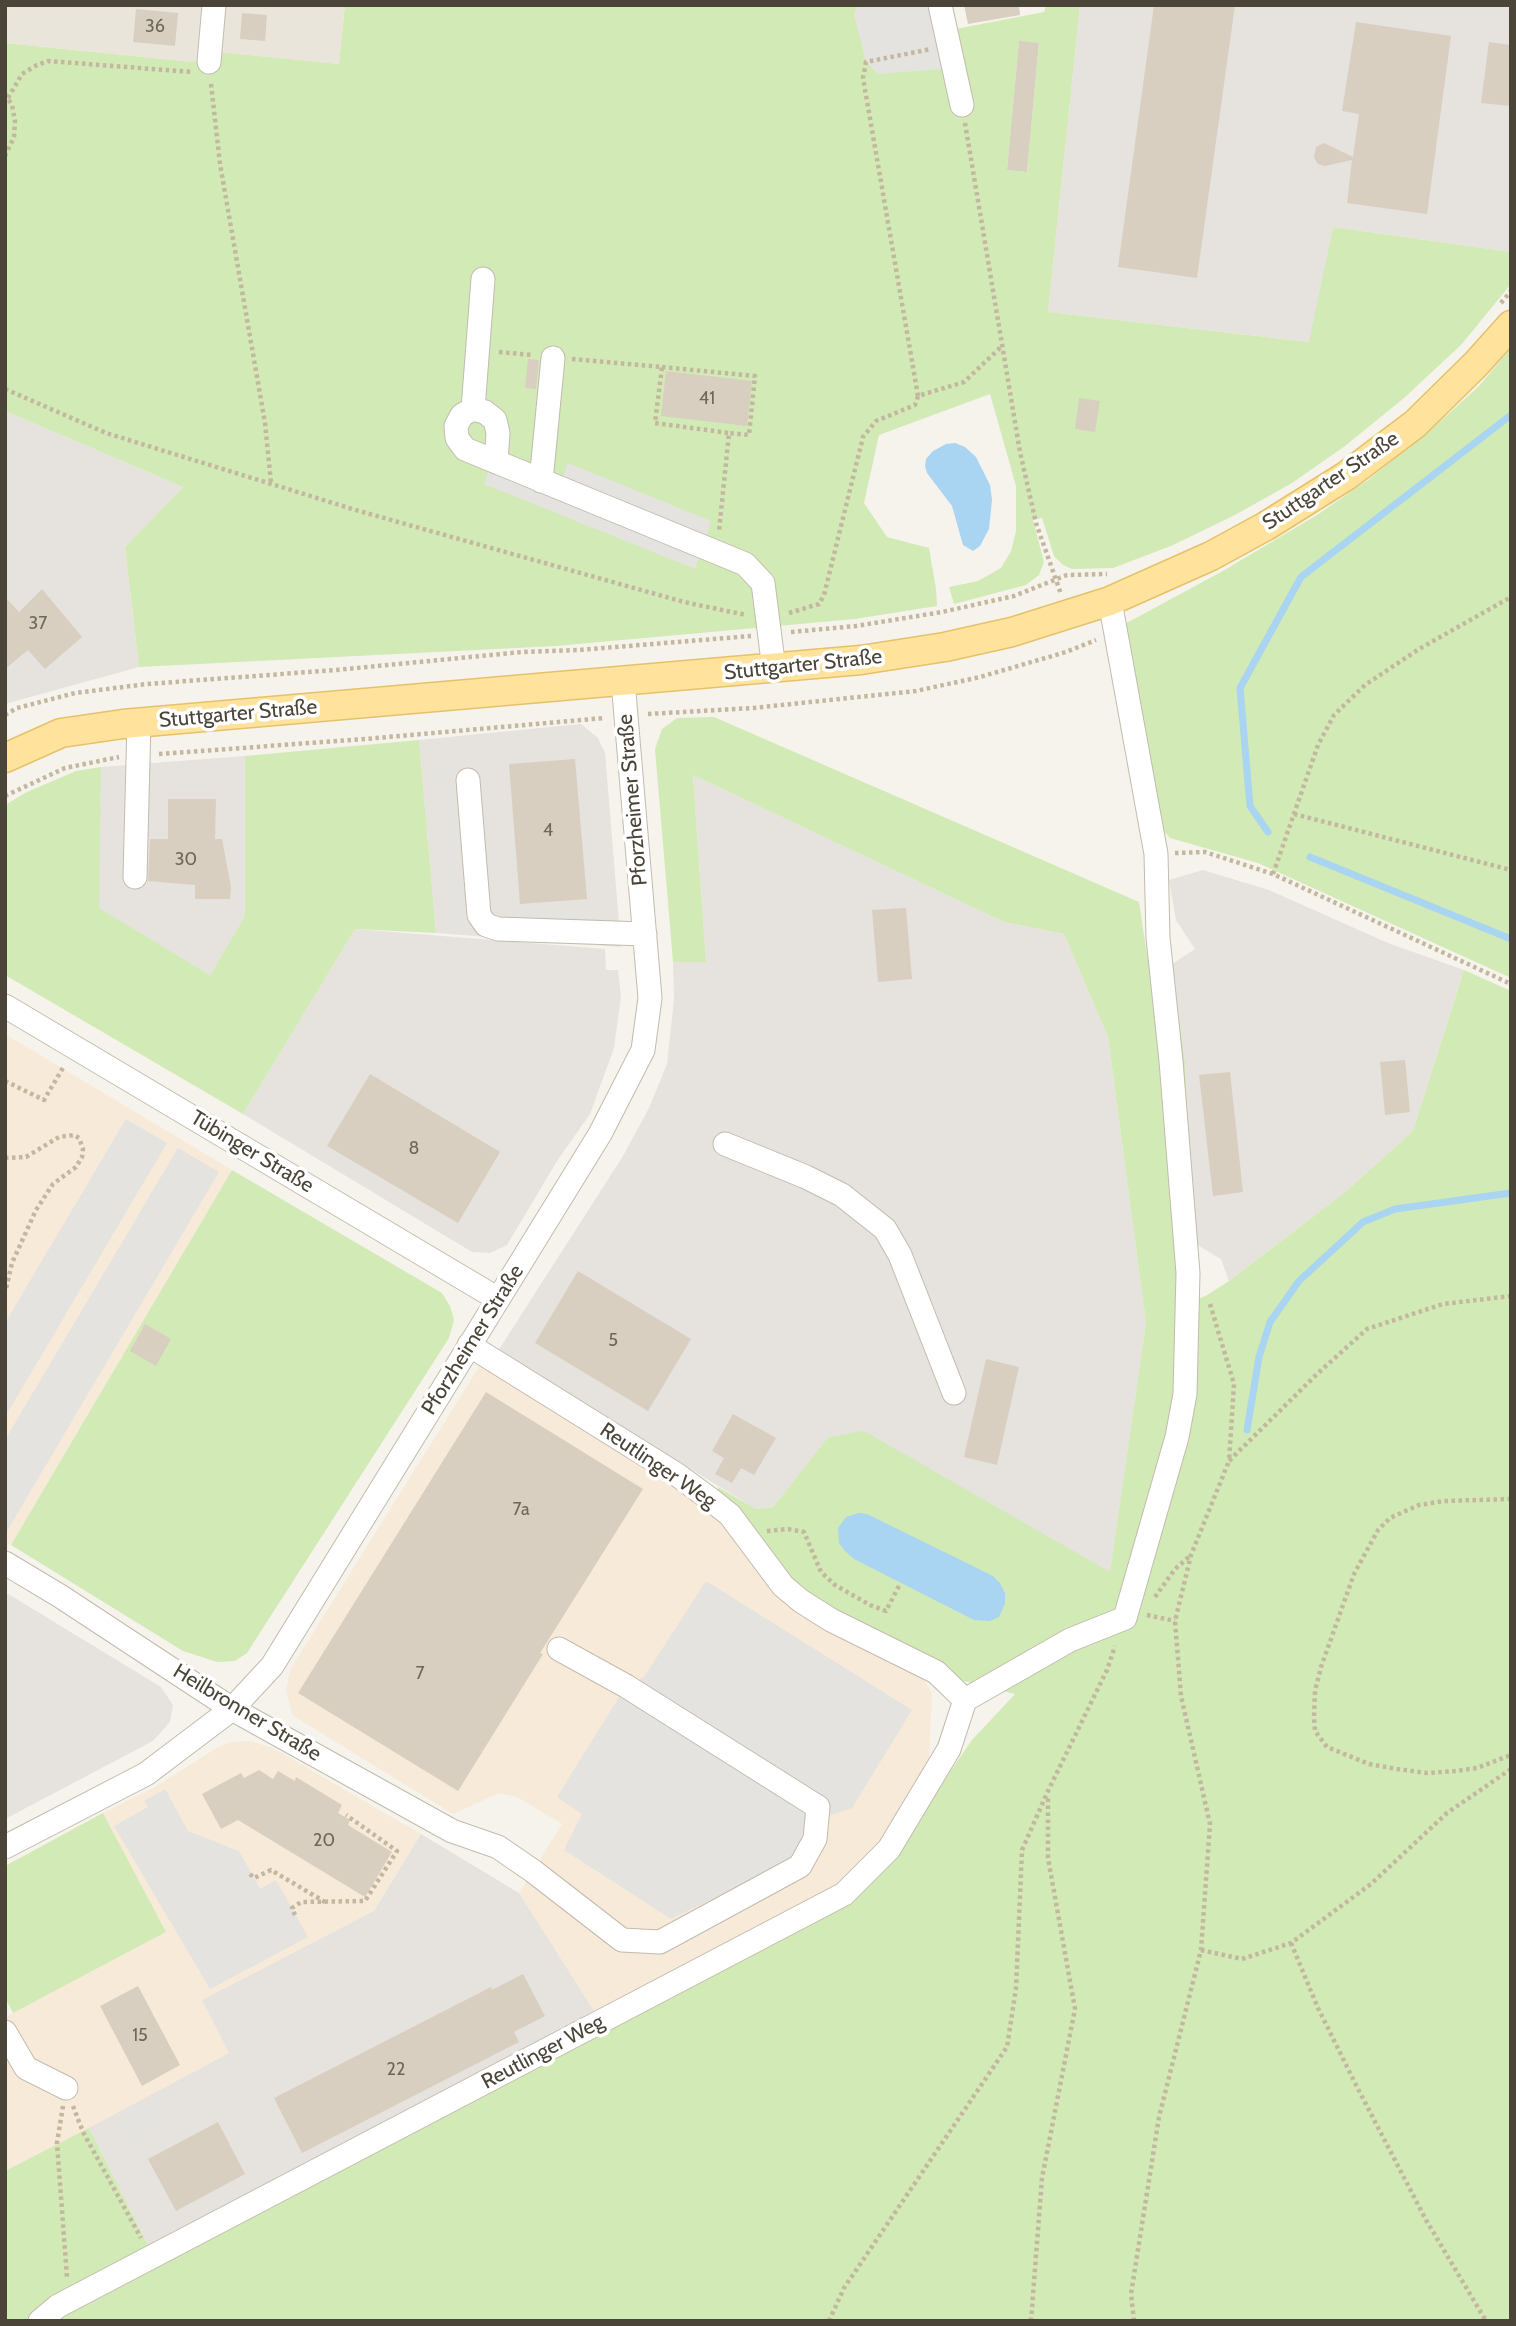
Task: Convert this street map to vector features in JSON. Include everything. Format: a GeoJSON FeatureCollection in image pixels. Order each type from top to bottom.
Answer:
{"type":"FeatureCollection","features":[{"type":"Feature","properties":{"kind":"main road","name":"Stuttgarter Straße"},"geometry":{"type":"LineString","coordinates":[[5,758],[61,733],[139,722],[774,669],[946,648],[1012,632],[1110,601],[1212,556],[1346,476],[1415,424],[1476,365],[1503,317]]}},
{"type":"Feature","properties":{"kind":"street"},"geometry":{"type":"LineString","coordinates":[[209,62],[214,5]]}},
{"type":"Feature","properties":{"kind":"street"},"geometry":{"type":"LineString","coordinates":[[940,5],[962,105]]}},
{"type":"Feature","properties":{"kind":"street"},"geometry":{"type":"LineString","coordinates":[[473,409],[483,279]]}},
{"type":"Feature","properties":{"kind":"street"},"geometry":{"type":"LineString","coordinates":[[541,481],[553,358]]}},
{"type":"Feature","properties":{"kind":"street"},"geometry":{"type":"LineString","coordinates":[[496,462],[498,433],[495,420],[485,412],[473,409],[462,415],[456,426],[457,438],[465,449],[541,481],[745,564],[763,583],[774,669]]}},
{"type":"Feature","properties":{"kind":"street"},"geometry":{"type":"LineString","coordinates":[[965,1700],[1070,1640],[1125,1618],[1177,1437],[1185,1394],[1188,1273],[1158,938],[1156,854],[1110,601]]}},
{"type":"Feature","properties":{"kind":"street","name":"Pforzheimer Straße"},"geometry":{"type":"LineString","coordinates":[[5,1847],[146,1774],[232,1709],[272,1666],[600,1134],[643,1050],[650,998],[623,681]]}},
{"type":"Feature","properties":{"kind":"street"},"geometry":{"type":"LineString","coordinates":[[135,877],[139,722]]}},
{"type":"Feature","properties":{"kind":"street"},"geometry":{"type":"LineString","coordinates":[[468,779],[479,915],[486,925],[498,929],[645,934]]}},
{"type":"Feature","properties":{"kind":"street","name":"Tübinger Straße"},"geometry":{"type":"LineString","coordinates":[[5,1006],[498,1299]]}},
{"type":"Feature","properties":{"kind":"street"},"geometry":{"type":"LineString","coordinates":[[725,1144],[806,1177],[842,1195],[885,1229],[900,1255],[954,1393]]}},
{"type":"Feature","properties":{"kind":"street","name":"Reutlinger Weg"},"geometry":{"type":"LineString","coordinates":[[40,2321],[58,2306],[844,1894],[889,1849],[949,1749],[965,1700],[936,1672],[831,1620],[801,1601],[783,1586],[730,1515],[693,1486],[469,1345]]}},
{"type":"Feature","properties":{"kind":"street","name":"Heilbronner Straße"},"geometry":{"type":"LineString","coordinates":[[5,1563],[232,1709],[452,1831],[498,1847],[622,1940],[660,1942],[800,1866],[816,1839],[818,1807],[626,1686],[559,1649]]}},
{"type":"Feature","properties":{"kind":"street"},"geometry":{"type":"LineString","coordinates":[[5,2032],[26,2068],[66,2088]]}},
{"type":"Feature","properties":{"kind":"path"},"geometry":{"type":"LineString","coordinates":[[5,388],[106,433],[271,484],[769,627],[819,604],[824,595],[863,437],[876,421],[915,405],[918,396],[863,78],[866,62],[948,46]]}},
{"type":"Feature","properties":{"kind":"path"},"geometry":{"type":"LineString","coordinates":[[5,156],[15,137],[12,105],[6,96],[22,74],[37,65],[48,61],[192,72],[209,62],[220,164],[265,423],[271,484]]}},
{"type":"Feature","properties":{"kind":"path"},"geometry":{"type":"LineString","coordinates":[[962,105],[1020,452],[1037,523],[1080,648]]}},
{"type":"Feature","properties":{"kind":"path"},"geometry":{"type":"LineString","coordinates":[[1503,317],[1511,291]]}},
{"type":"Feature","properties":{"kind":"path"},"geometry":{"type":"LineString","coordinates":[[918,396],[964,382],[1002,346]]}},
{"type":"Feature","properties":{"kind":"path"},"geometry":{"type":"LineString","coordinates":[[477,350],[755,376],[749,435],[655,423],[662,368]]}},
{"type":"Feature","properties":{"kind":"path"},"geometry":{"type":"LineString","coordinates":[[717,552],[729,433]]}},
{"type":"Feature","properties":{"kind":"path"},"geometry":{"type":"LineString","coordinates":[[5,715],[17,708],[75,693],[147,684],[336,670],[522,652],[579,650],[769,627],[856,626],[942,612],[1014,596],[1067,575],[1111,573]]}},
{"type":"Feature","properties":{"kind":"path"},"geometry":{"type":"LineString","coordinates":[[1273,874],[1318,745],[1334,715],[1365,685],[1419,649],[1511,597]]}},
{"type":"Feature","properties":{"kind":"path"},"geometry":{"type":"LineString","coordinates":[[5,796],[65,768],[139,755],[753,708],[916,691],[980,677],[1080,648],[1115,631]]}},
{"type":"Feature","properties":{"kind":"path"},"geometry":{"type":"LineString","coordinates":[[1294,814],[1511,870]]}},
{"type":"Feature","properties":{"kind":"path"},"geometry":{"type":"LineString","coordinates":[[1156,854],[1205,852],[1273,874],[1511,984]]}},
{"type":"Feature","properties":{"kind":"path"},"geometry":{"type":"LineString","coordinates":[[5,1081],[44,1100],[75,1047]]}},
{"type":"Feature","properties":{"kind":"path"},"geometry":{"type":"LineString","coordinates":[[5,1158],[26,1157],[59,1137],[74,1135],[79,1138],[83,1149],[76,1167],[53,1184],[36,1210],[12,1263],[6,1289]]}},
{"type":"Feature","properties":{"kind":"path"},"geometry":{"type":"LineString","coordinates":[[1134,2321],[1131,2294],[1160,2117],[1200,1950],[1210,1824],[1181,1696],[1175,1621],[1191,1555],[1229,1461],[1234,1384],[1208,1295],[1188,1273]]}},
{"type":"Feature","properties":{"kind":"path"},"geometry":{"type":"LineString","coordinates":[[1229,1461],[1367,1329],[1443,1304],[1511,1296]]}},
{"type":"Feature","properties":{"kind":"path"},"geometry":{"type":"LineString","coordinates":[[1511,1499],[1444,1501],[1419,1506],[1390,1518],[1378,1530],[1354,1574],[1321,1667],[1315,1691],[1314,1717],[1315,1731],[1326,1747],[1387,1768],[1427,1773],[1455,1772],[1477,1768],[1511,1755]]}},
{"type":"Feature","properties":{"kind":"path"},"geometry":{"type":"LineString","coordinates":[[788,1529],[804,1532],[821,1572],[835,1585],[870,1605],[886,1611],[900,1584]]}},
{"type":"Feature","properties":{"kind":"path"},"geometry":{"type":"LineString","coordinates":[[1175,1621],[1142,1614],[1175,1569],[1191,1555]]}},
{"type":"Feature","properties":{"kind":"path"},"geometry":{"type":"LineString","coordinates":[[829,2321],[845,2288],[1007,2047],[1016,1988],[1022,1850],[1107,1670],[1125,1618]]}},
{"type":"Feature","properties":{"kind":"path"},"geometry":{"type":"LineString","coordinates":[[1200,1950],[1242,1959],[1291,1942],[1371,1884],[1447,1813],[1511,1769]]}},
{"type":"Feature","properties":{"kind":"path"},"geometry":{"type":"LineString","coordinates":[[1031,2321],[1042,2178],[1074,2009],[1048,1858],[1048,1791]]}},
{"type":"Feature","properties":{"kind":"path"},"geometry":{"type":"LineString","coordinates":[[295,1915],[292,1908],[301,1902],[365,1901],[397,1851],[345,1816],[352,1805]]}},
{"type":"Feature","properties":{"kind":"path"},"geometry":{"type":"LineString","coordinates":[[250,1874],[254,1878],[271,1870],[325,1902]]}},
{"type":"Feature","properties":{"kind":"path"},"geometry":{"type":"LineString","coordinates":[[1291,1942],[1318,2008],[1362,2097],[1426,2220],[1486,2321]]}},
{"type":"Feature","properties":{"kind":"path"},"geometry":{"type":"LineString","coordinates":[[66,2088],[83,2132],[152,2257]]}},
{"type":"Feature","properties":{"kind":"path"},"geometry":{"type":"LineString","coordinates":[[66,2088],[57,2143],[68,2286],[74,2298]]}},
{"type":"Feature","properties":{"kind":"shaded area"},"geometry":{"type":"Polygon","coordinates":[[[5,5],[345,5],[339,64],[219,52],[192,62],[5,43],[5,5]]]}},
{"type":"Feature","properties":{"kind":"shaded area"},"geometry":{"type":"Polygon","coordinates":[[[858,5],[940,5],[954,68],[878,74],[866,62],[854,15],[858,5]]]}},
{"type":"Feature","properties":{"kind":"shaded area"},"geometry":{"type":"Polygon","coordinates":[[[1080,5],[1511,5],[1511,252],[1333,227],[1310,342],[1048,312],[1080,5]]]}},
{"type":"Feature","properties":{"kind":"shaded area"},"geometry":{"type":"Polygon","coordinates":[[[5,411],[183,487],[125,547],[139,667],[5,704],[5,411]]]}},
{"type":"Feature","properties":{"kind":"shaded area"},"geometry":{"type":"Polygon","coordinates":[[[568,463],[711,521],[695,569],[484,484],[489,470],[556,496],[568,463]]]}},
{"type":"Feature","properties":{"kind":"shaded area"},"geometry":{"type":"Polygon","coordinates":[[[581,724],[598,738],[605,753],[621,947],[436,933],[419,740],[581,724]]]}},
{"type":"Feature","properties":{"kind":"shaded area"},"geometry":{"type":"Polygon","coordinates":[[[504,748],[505,761],[458,764],[457,751],[504,748]]]}},
{"type":"Feature","properties":{"kind":"shaded area"},"geometry":{"type":"Polygon","coordinates":[[[245,756],[245,916],[210,975],[98,908],[101,767],[245,756]]]}},
{"type":"Feature","properties":{"kind":"shaded area"},"geometry":{"type":"Polygon","coordinates":[[[452,767],[467,932],[450,934],[435,768],[452,767]]]}},
{"type":"Feature","properties":{"kind":"shaded area"},"geometry":{"type":"Polygon","coordinates":[[[693,775],[1004,922],[1064,934],[1108,1037],[1146,1323],[1110,1573],[863,1432],[828,1437],[773,1507],[756,1509],[498,1351],[623,1156],[649,1108],[667,1064],[674,999],[673,962],[706,962],[693,775]]]}},
{"type":"Feature","properties":{"kind":"shaded area"},"geometry":{"type":"Polygon","coordinates":[[[1203,870],[1269,890],[1388,943],[1464,970],[1413,1131],[1344,1193],[1229,1281],[1221,1259],[1194,1243],[1185,1062],[1172,964],[1195,949],[1176,920],[1169,880],[1203,870]]]}},
{"type":"Feature","properties":{"kind":"shaded area"},"geometry":{"type":"Polygon","coordinates":[[[515,906],[589,912],[588,926],[514,920],[515,906]]]}},
{"type":"Feature","properties":{"kind":"shaded area"},"geometry":{"type":"Polygon","coordinates":[[[355,929],[605,949],[606,970],[618,970],[621,996],[614,1048],[590,1114],[557,1161],[507,1245],[490,1253],[472,1252],[243,1114],[355,929]]]}},
{"type":"Feature","properties":{"kind":"shaded area"},"geometry":{"type":"Polygon","coordinates":[[[5,1034],[232,1170],[11,1545],[5,1542],[5,1034]]]}},
{"type":"Feature","properties":{"kind":"shaded area"},"geometry":{"type":"Polygon","coordinates":[[[126,1119],[167,1143],[5,1417],[5,1323],[126,1119]]]}},
{"type":"Feature","properties":{"kind":"shaded area"},"geometry":{"type":"Polygon","coordinates":[[[178,1148],[219,1172],[7,1531],[5,1440],[178,1148]]]}},
{"type":"Feature","properties":{"kind":"shaded area"},"geometry":{"type":"Polygon","coordinates":[[[482,1362],[714,1512],[917,1669],[932,1693],[928,1776],[881,1846],[826,1894],[596,2014],[519,1893],[562,1824],[517,1797],[499,1793],[453,1814],[292,1715],[286,1690],[290,1670],[482,1362]]]}},
{"type":"Feature","properties":{"kind":"shaded area"},"geometry":{"type":"Polygon","coordinates":[[[706,1581],[912,1710],[852,1808],[811,1822],[788,1862],[671,1919],[564,1850],[582,1814],[557,1797],[626,1686],[644,1677],[706,1581]]]}},
{"type":"Feature","properties":{"kind":"shaded area"},"geometry":{"type":"Polygon","coordinates":[[[5,1592],[161,1687],[173,1705],[170,1722],[153,1741],[5,1819],[5,1592]]]}},
{"type":"Feature","properties":{"kind":"shaded area"},"geometry":{"type":"Polygon","coordinates":[[[250,1741],[273,1748],[421,1834],[374,1911],[202,2000],[229,2053],[5,2171],[5,2017],[166,1932],[103,1813],[155,1787],[218,1747],[231,1742],[250,1741]]]}},
{"type":"Feature","properties":{"kind":"shaded area"},"geometry":{"type":"Polygon","coordinates":[[[165,1789],[188,1831],[239,1851],[260,1889],[276,1880],[308,1937],[210,1989],[114,1826],[148,1807],[144,1801],[165,1789]]]}},
{"type":"Feature","properties":{"kind":"shaded area"},"geometry":{"type":"Polygon","coordinates":[[[421,1834],[519,1893],[596,2014],[150,2249],[89,2128],[229,2053],[202,2000],[374,1911],[421,1834]]]}},
{"type":"Feature","properties":{"kind":"shaded area"},"geometry":{"type":"Polygon","coordinates":[[[161,2096],[173,2119],[129,2143],[116,2120],[161,2096]]]}},
{"type":"Feature","properties":{"kind":"green space"},"geometry":{"type":"Polygon","coordinates":[[[345,5],[858,5],[854,15],[945,31],[1044,12],[1046,5],[1080,5],[1048,312],[1309,342],[1333,227],[1511,252],[1511,284],[1461,345],[1404,398],[1345,446],[1292,483],[1235,515],[1171,546],[1113,568],[1072,569],[1063,565],[1054,556],[1042,518],[1033,520],[1044,562],[1039,575],[1026,585],[954,604],[949,587],[978,581],[1001,568],[1011,551],[1016,531],[1016,486],[990,394],[879,435],[864,503],[887,537],[929,548],[937,606],[855,619],[556,646],[139,667],[125,547],[183,487],[5,411],[5,43],[192,62],[219,52],[339,64],[345,5]],[[1019,42],[1007,170],[1027,172],[1039,44],[1019,42]]]}},
{"type":"Feature","properties":{"kind":"green space"},"geometry":{"type":"Polygon","coordinates":[[[1511,348],[1511,978],[1258,863],[1170,838],[1159,826],[1123,625],[1221,572],[1317,515],[1368,480],[1434,427],[1479,386],[1511,348]]]}},
{"type":"Feature","properties":{"kind":"green space"},"geometry":{"type":"Polygon","coordinates":[[[714,717],[1139,902],[1147,955],[1172,964],[1185,1062],[1194,1243],[1194,1301],[1229,1281],[1344,1193],[1413,1131],[1464,970],[1511,991],[1511,2321],[58,2321],[95,2297],[892,1856],[972,1740],[1015,1694],[917,1669],[824,1626],[773,1593],[714,1512],[718,1487],[756,1509],[773,1507],[828,1437],[864,1431],[1110,1572],[1146,1323],[1108,1037],[1064,934],[1004,922],[693,775],[706,962],[673,962],[655,749],[662,729],[677,718],[714,717]]]}},
{"type":"Feature","properties":{"kind":"green space"},"geometry":{"type":"Polygon","coordinates":[[[419,740],[436,933],[355,929],[243,1114],[5,975],[5,805],[27,792],[76,771],[101,767],[99,908],[210,975],[245,916],[245,756],[419,740]]]}},
{"type":"Feature","properties":{"kind":"green space"},"geometry":{"type":"Polygon","coordinates":[[[232,1170],[442,1293],[454,1320],[449,1338],[247,1653],[235,1661],[217,1662],[183,1651],[11,1545],[232,1170]]]}},
{"type":"Feature","properties":{"kind":"green space"},"geometry":{"type":"Polygon","coordinates":[[[103,1813],[166,1932],[13,2013],[5,1998],[5,1866],[103,1813]]]}},
{"type":"Feature","properties":{"kind":"green space"},"geometry":{"type":"Polygon","coordinates":[[[89,2128],[150,2249],[24,2321],[5,2321],[5,2171],[89,2128]]]}},
{"type":"Feature","properties":{"kind":"water"},"geometry":{"type":"Polygon","coordinates":[[[955,443],[965,447],[976,457],[990,485],[992,500],[989,529],[980,546],[973,551],[963,545],[952,506],[927,473],[925,466],[926,459],[933,451],[946,444],[955,443]]]}},
{"type":"Feature","properties":{"kind":"water"},"geometry":{"type":"Polygon","coordinates":[[[859,1513],[867,1514],[993,1576],[1005,1593],[1005,1603],[999,1617],[990,1621],[974,1620],[854,1559],[839,1543],[838,1528],[846,1517],[859,1513]]]}},
{"type":"Feature","properties":{"kind":"building"},"geometry":{"type":"Polygon","coordinates":[[[964,5],[1019,5],[1020,15],[968,24],[964,5]]]}},
{"type":"Feature","properties":{"kind":"building"},"geometry":{"type":"Polygon","coordinates":[[[1154,5],[1235,5],[1197,278],[1118,267],[1154,5]]]}},
{"type":"Feature","properties":{"kind":"building"},"geometry":{"type":"Polygon","coordinates":[[[136,9],[178,13],[175,46],[133,42],[136,9]]]}},
{"type":"Feature","properties":{"kind":"building"},"geometry":{"type":"Polygon","coordinates":[[[242,13],[267,15],[265,41],[240,39],[242,13]]]}},
{"type":"Feature","properties":{"kind":"building"},"geometry":{"type":"Polygon","coordinates":[[[1356,22],[1451,36],[1427,214],[1347,203],[1352,160],[1325,166],[1318,164],[1314,158],[1316,147],[1324,143],[1353,157],[1359,114],[1342,111],[1356,22]]]}},
{"type":"Feature","properties":{"kind":"building"},"geometry":{"type":"Polygon","coordinates":[[[1019,41],[1039,43],[1027,172],[1007,170],[1019,41]]]}},
{"type":"Feature","properties":{"kind":"building"},"geometry":{"type":"Polygon","coordinates":[[[1489,42],[1511,45],[1511,106],[1481,103],[1489,42]]]}},
{"type":"Feature","properties":{"kind":"building"},"geometry":{"type":"Polygon","coordinates":[[[528,359],[539,360],[536,389],[525,388],[528,359]]]}},
{"type":"Feature","properties":{"kind":"building"},"geometry":{"type":"Polygon","coordinates":[[[666,371],[752,381],[747,426],[661,416],[666,371]]]}},
{"type":"Feature","properties":{"kind":"building"},"geometry":{"type":"Polygon","coordinates":[[[1079,398],[1100,401],[1095,432],[1075,429],[1079,398]]]}},
{"type":"Feature","properties":{"kind":"building"},"geometry":{"type":"Polygon","coordinates":[[[42,589],[82,637],[45,669],[28,650],[5,669],[5,597],[19,612],[42,589]]]}},
{"type":"Feature","properties":{"kind":"building"},"geometry":{"type":"Polygon","coordinates":[[[575,759],[587,899],[520,904],[509,764],[575,759]]]}},
{"type":"Feature","properties":{"kind":"building"},"geometry":{"type":"Polygon","coordinates":[[[168,799],[216,799],[215,839],[222,839],[231,887],[230,899],[195,899],[195,885],[148,881],[150,839],[168,839],[168,799]]]}},
{"type":"Feature","properties":{"kind":"building"},"geometry":{"type":"Polygon","coordinates":[[[906,908],[912,979],[878,982],[872,910],[906,908]]]}},
{"type":"Feature","properties":{"kind":"building"},"geometry":{"type":"Polygon","coordinates":[[[1405,1060],[1410,1112],[1385,1115],[1380,1062],[1405,1060]]]}},
{"type":"Feature","properties":{"kind":"building"},"geometry":{"type":"Polygon","coordinates":[[[1230,1072],[1243,1192],[1213,1196],[1199,1075],[1230,1072]]]}},
{"type":"Feature","properties":{"kind":"building"},"geometry":{"type":"Polygon","coordinates":[[[370,1074],[500,1152],[458,1223],[327,1146],[370,1074]]]}},
{"type":"Feature","properties":{"kind":"building"},"geometry":{"type":"Polygon","coordinates":[[[578,1271],[691,1339],[648,1411],[535,1343],[578,1271]]]}},
{"type":"Feature","properties":{"kind":"building"},"geometry":{"type":"Polygon","coordinates":[[[145,1324],[171,1339],[156,1366],[130,1351],[145,1324]]]}},
{"type":"Feature","properties":{"kind":"building"},"geometry":{"type":"Polygon","coordinates":[[[986,1359],[1019,1367],[997,1465],[964,1457],[986,1359]]]}},
{"type":"Feature","properties":{"kind":"building"},"geometry":{"type":"Polygon","coordinates":[[[486,1392],[643,1489],[540,1653],[543,1654],[458,1791],[298,1693],[486,1392]]]}},
{"type":"Feature","properties":{"kind":"building"},"geometry":{"type":"Polygon","coordinates":[[[733,1414],[776,1438],[754,1475],[741,1468],[732,1483],[715,1474],[724,1458],[712,1451],[733,1414]]]}},
{"type":"Feature","properties":{"kind":"building"},"geometry":{"type":"Polygon","coordinates":[[[259,1770],[273,1779],[278,1771],[295,1781],[296,1777],[342,1805],[338,1813],[350,1820],[348,1825],[392,1852],[365,1897],[238,1820],[221,1829],[202,1794],[241,1773],[244,1778],[259,1770]]]}},
{"type":"Feature","properties":{"kind":"building"},"geometry":{"type":"Polygon","coordinates":[[[523,1974],[545,2016],[514,2032],[519,2042],[302,2153],[274,2098],[491,1987],[492,1990],[523,1974]]]}},
{"type":"Feature","properties":{"kind":"building"},"geometry":{"type":"Polygon","coordinates":[[[138,1986],[180,2065],[142,2086],[100,2006],[138,1986]]]}},
{"type":"Feature","properties":{"kind":"building"},"geometry":{"type":"Polygon","coordinates":[[[218,2122],[245,2174],[176,2211],[148,2159],[218,2122]]]}},
{"type":"Feature","properties":{"kind":"waterway"},"geometry":{"type":"LineString","coordinates":[[1268,832],[1250,806],[1240,688],[1301,577],[1511,415]]}},
{"type":"Feature","properties":{"kind":"waterway"},"geometry":{"type":"LineString","coordinates":[[1310,857],[1511,939]]}},
{"type":"Feature","properties":{"kind":"waterway"},"geometry":{"type":"LineString","coordinates":[[1247,1430],[1259,1357],[1270,1322],[1299,1281],[1363,1222],[1395,1209],[1511,1193]]}}]}
